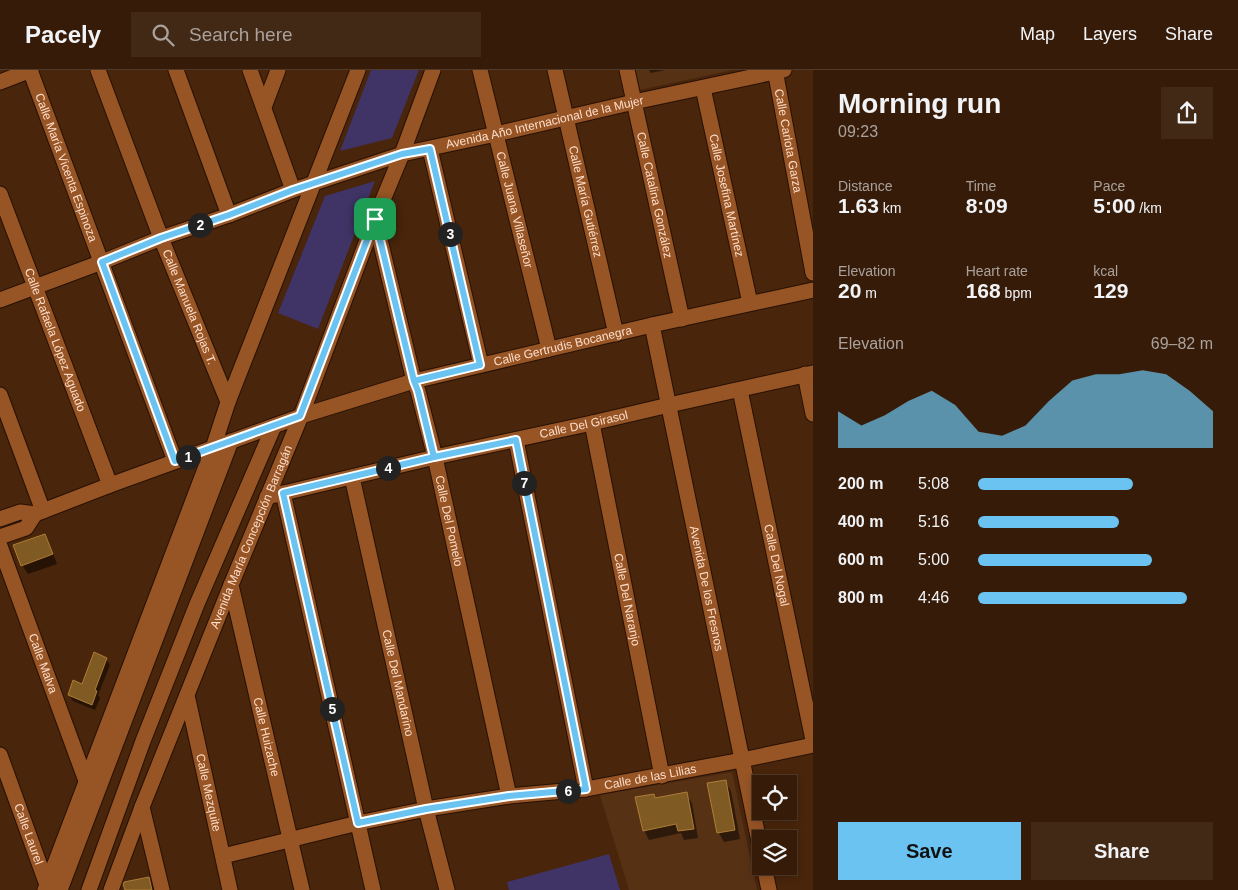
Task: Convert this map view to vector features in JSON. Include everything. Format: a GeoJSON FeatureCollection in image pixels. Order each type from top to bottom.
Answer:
{"type":"FeatureCollection","features":[{"type":"Feature","properties":{"kind":"street"},"geometry":{"type":"LineString","coordinates":[[0,82],[30,70]]}},
{"type":"Feature","properties":{"kind":"street","name":"Calle María Vicenta Espinoza"},"geometry":{"type":"LineString","coordinates":[[30,70],[175,461]]}},
{"type":"Feature","properties":{"kind":"street","name":"Calle Manuela Rojas T."},"geometry":{"type":"LineString","coordinates":[[98,70],[161,238],[228,402]]}},
{"type":"Feature","properties":{"kind":"street"},"geometry":{"type":"LineString","coordinates":[[176,70],[229,215]]}},
{"type":"Feature","properties":{"kind":"street"},"geometry":{"type":"LineString","coordinates":[[250,70],[293,190]]}},
{"type":"Feature","properties":{"kind":"street"},"geometry":{"type":"LineString","coordinates":[[264,107],[278,70]]}},
{"type":"Feature","properties":{"kind":"street"},"geometry":{"type":"LineString","coordinates":[[51,888],[86,781],[213,448],[228,402],[358,70]]}},
{"type":"Feature","properties":{"kind":"street","name":"Avenida María Concepción Barragán"},"geometry":{"type":"LineString","coordinates":[[111,890],[142,807],[300,416],[433,70]]}},
{"type":"Feature","properties":{"kind":"street","name":"Calle Juana Villaseñor"},"geometry":{"type":"LineString","coordinates":[[480,70],[549,349]]}},
{"type":"Feature","properties":{"kind":"street","name":"Calle María Gutiérrez"},"geometry":{"type":"LineString","coordinates":[[555,70],[616,334]]}},
{"type":"Feature","properties":{"kind":"street","name":"Calle Catalina González"},"geometry":{"type":"LineString","coordinates":[[627,70],[682,319]]}},
{"type":"Feature","properties":{"kind":"street","name":"Avenida Año Internacional de la Mujer"},"geometry":{"type":"LineString","coordinates":[[0,300],[293,190],[402,154],[778,70]]}},
{"type":"Feature","properties":{"kind":"street","name":"Calle Carlota Garza"},"geometry":{"type":"LineString","coordinates":[[778,70],[813,272]]}},
{"type":"Feature","properties":{"kind":"street","name":"Calle Josefina Martínez"},"geometry":{"type":"LineString","coordinates":[[703,88],[750,303]]}},
{"type":"Feature","properties":{"kind":"street"},"geometry":{"type":"LineString","coordinates":[[430,149],[480,365]]}},
{"type":"Feature","properties":{"kind":"street","name":"Calle Rafaela López Aguado"},"geometry":{"type":"LineString","coordinates":[[0,194],[110,485]]}},
{"type":"Feature","properties":{"kind":"street","name":"Calle Del Pomelo"},"geometry":{"type":"LineString","coordinates":[[375,219],[434,457],[509,796]]}},
{"type":"Feature","properties":{"kind":"street","name":"Calle Gertrudis Bocanegra"},"geometry":{"type":"LineString","coordinates":[[0,519],[20,512],[39,513],[110,485],[300,416],[414,381],[652,325],[813,290]]}},
{"type":"Feature","properties":{"kind":"street","name":"Avenida De los Fresnos"},"geometry":{"type":"LineString","coordinates":[[652,325],[757,830]]}},
{"type":"Feature","properties":{"kind":"street"},"geometry":{"type":"LineString","coordinates":[[809,373],[813,414]]}},
{"type":"Feature","properties":{"kind":"street","name":"Calle Del Girasol"},"geometry":{"type":"LineString","coordinates":[[267,497],[434,457],[740,390],[809,373]]}},
{"type":"Feature","properties":{"kind":"street","name":"Calle Del Nogal"},"geometry":{"type":"LineString","coordinates":[[740,390],[813,740]]}},
{"type":"Feature","properties":{"kind":"street"},"geometry":{"type":"LineString","coordinates":[[0,396],[39,513]]}},
{"type":"Feature","properties":{"kind":"street","name":"Calle Del Naranjo"},"geometry":{"type":"LineString","coordinates":[[592,423],[662,776]]}},
{"type":"Feature","properties":{"kind":"street","name":"Avenida María Concepción Barragán"},"geometry":{"type":"LineString","coordinates":[[89,890],[143,741],[197,604],[274,426]]}},
{"type":"Feature","properties":{"kind":"street"},"geometry":{"type":"LineString","coordinates":[[516,440],[586,789]]}},
{"type":"Feature","properties":{"kind":"street"},"geometry":{"type":"LineString","coordinates":[[51,888],[232,441]]}},
{"type":"Feature","properties":{"kind":"street","name":"Calle Del Mandarino"},"geometry":{"type":"LineString","coordinates":[[352,477],[426,809],[447,890]]}},
{"type":"Feature","properties":{"kind":"street"},"geometry":{"type":"LineString","coordinates":[[283,493],[373,890]]}},
{"type":"Feature","properties":{"kind":"street","name":"Calle Gertrudis Bocanegra"},"geometry":{"type":"LineString","coordinates":[[0,537],[26,528],[39,513]]}},
{"type":"Feature","properties":{"kind":"street","name":"Calle Malva"},"geometry":{"type":"LineString","coordinates":[[0,546],[86,781]]}},
{"type":"Feature","properties":{"kind":"street","name":"Calle Huizache"},"geometry":{"type":"LineString","coordinates":[[231,585],[302,890]]}},
{"type":"Feature","properties":{"kind":"street","name":"Calle Mezquite"},"geometry":{"type":"LineString","coordinates":[[187,695],[230,890]]}},
{"type":"Feature","properties":{"kind":"street","name":"Calle de las Lilias"},"geometry":{"type":"LineString","coordinates":[[223,856],[358,823],[426,809],[509,796],[586,789],[662,776],[813,744]]}},
{"type":"Feature","properties":{"kind":"street","name":"Calle Laurel"},"geometry":{"type":"LineString","coordinates":[[0,755],[51,888]]}},
{"type":"Feature","properties":{"kind":"street"},"geometry":{"type":"LineString","coordinates":[[142,807],[162,890]]}},
{"type":"Feature","properties":{"kind":"street"},"geometry":{"type":"LineString","coordinates":[[766,875],[769,890]]}},
{"type":"Feature","properties":{"kind":"shaded area"},"geometry":{"type":"Polygon","coordinates":[[[371,70],[419,70],[392,138],[340,151],[371,70]]]}},
{"type":"Feature","properties":{"kind":"shaded area"},"geometry":{"type":"Polygon","coordinates":[[[635,70],[733,70],[639,90],[635,70]]]}},
{"type":"Feature","properties":{"kind":"shaded area"},"geometry":{"type":"Polygon","coordinates":[[[375,181],[318,329],[278,313],[325,196],[375,181]]]}},
{"type":"Feature","properties":{"kind":"shaded area"},"geometry":{"type":"Polygon","coordinates":[[[732,772],[752,866],[752,875],[754,875],[757,890],[629,890],[600,795],[732,772]]]}},
{"type":"Feature","properties":{"kind":"shaded area"},"geometry":{"type":"Polygon","coordinates":[[[609,854],[620,890],[509,890],[507,882],[609,854]]]}},
{"type":"Feature","properties":{"kind":"building"},"geometry":{"type":"Polygon","coordinates":[[[45,534],[53,554],[21,566],[13,545],[45,534]]]}},
{"type":"Feature","properties":{"kind":"building"},"geometry":{"type":"Polygon","coordinates":[[[94,652],[107,658],[95,690],[97,691],[92,705],[68,695],[73,680],[82,684],[94,652]]]}},
{"type":"Feature","properties":{"kind":"building"},"geometry":{"type":"Polygon","coordinates":[[[726,780],[735,830],[717,833],[707,783],[726,780]]]}},
{"type":"Feature","properties":{"kind":"building"},"geometry":{"type":"Polygon","coordinates":[[[687,792],[694,829],[678,831],[676,824],[643,831],[635,797],[654,794],[655,798],[687,792]]]}},
{"type":"Feature","properties":{"kind":"building"},"geometry":{"type":"Polygon","coordinates":[[[149,877],[152,890],[125,890],[124,882],[149,877]]]}},
{"type":"Feature","properties":{"kind":"route"},"geometry":{"type":"LineString","coordinates":[[375,219],[300,416],[175,461],[102,262],[161,238],[229,215],[293,190],[402,154],[430,149],[480,365],[414,381],[434,457],[283,493],[358,823],[426,809],[509,796],[586,789],[516,440],[434,457],[418,391],[414,381],[375,219]]}}]}
